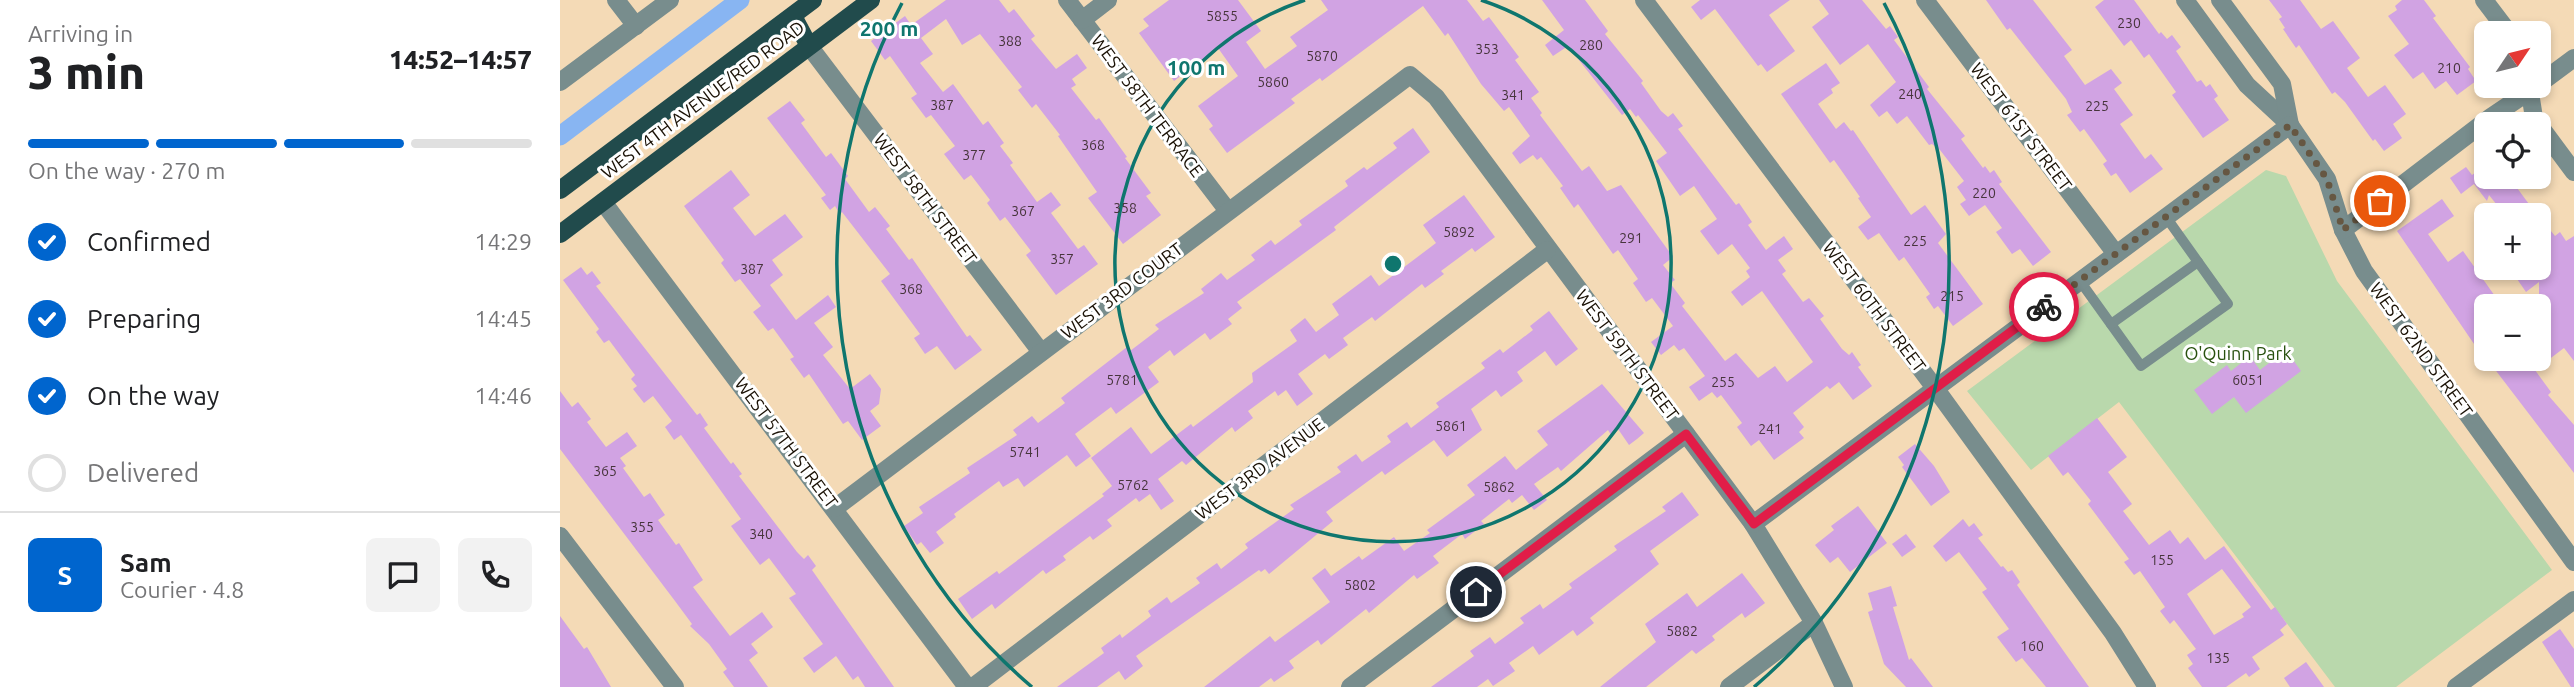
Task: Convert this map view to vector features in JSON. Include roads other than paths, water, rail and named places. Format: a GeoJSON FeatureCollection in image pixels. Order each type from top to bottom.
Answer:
{"type":"FeatureCollection","features":[{"type":"Feature","properties":{"kind":"main road","name":"WEST 4TH AVENUE/RED ROAD"},"geometry":{"type":"LineString","coordinates":[[560,190],[813,0]]}},
{"type":"Feature","properties":{"kind":"main road","name":"WEST 4TH AVENUE/RED ROAD"},"geometry":{"type":"LineString","coordinates":[[560,234],[871,0]]}},
{"type":"Feature","properties":{"kind":"main road"},"geometry":{"type":"LineString","coordinates":[[793,16],[809,46]]}},
{"type":"Feature","properties":{"kind":"street"},"geometry":{"type":"LineString","coordinates":[[617,0],[636,26]]}},
{"type":"Feature","properties":{"kind":"street"},"geometry":{"type":"LineString","coordinates":[[560,82],[670,0]]}},
{"type":"Feature","properties":{"kind":"street","name":"WEST 58TH TERRACE"},"geometry":{"type":"LineString","coordinates":[[1067,0],[1228,211]]}},
{"type":"Feature","properties":{"kind":"street"},"geometry":{"type":"LineString","coordinates":[[1082,20],[1108,0]]}},
{"type":"Feature","properties":{"kind":"street","name":"WEST 60TH STREET"},"geometry":{"type":"LineString","coordinates":[[1644,0],[1935,388],[2113,633],[2147,687]]}},
{"type":"Feature","properties":{"kind":"street","name":"WEST 61ST STREET"},"geometry":{"type":"LineString","coordinates":[[1925,0],[2116,254]]}},
{"type":"Feature","properties":{"kind":"street","name":"WEST 62ND STREET"},"geometry":{"type":"LineString","coordinates":[[2185,0],[2247,85],[2290,125],[2327,179],[2343,230],[2364,271],[2574,562]]}},
{"type":"Feature","properties":{"kind":"street","name":"WEST 62ND STREET"},"geometry":{"type":"LineString","coordinates":[[2220,0],[2282,84],[2290,125]]}},
{"type":"Feature","properties":{"kind":"street"},"geometry":{"type":"LineString","coordinates":[[2484,0],[2500,21]]}},
{"type":"Feature","properties":{"kind":"street","name":"WEST 58TH STREET"},"geometry":{"type":"LineString","coordinates":[[809,46],[1041,352]]}},
{"type":"Feature","properties":{"kind":"street"},"geometry":{"type":"LineString","coordinates":[[2552,74],[2574,58]]}},
{"type":"Feature","properties":{"kind":"street","name":"WEST 3RD COURT"},"geometry":{"type":"LineString","coordinates":[[835,508],[1410,75]]}},
{"type":"Feature","properties":{"kind":"street","name":"WEST 59TH STREET"},"geometry":{"type":"LineString","coordinates":[[1410,75],[1436,97],[1754,524],[1814,623],[1844,687]]}},
{"type":"Feature","properties":{"kind":"street"},"geometry":{"type":"LineString","coordinates":[[2343,230],[2518,98]]}},
{"type":"Feature","properties":{"kind":"street"},"geometry":{"type":"LineString","coordinates":[[1754,524],[2290,125]]}},
{"type":"Feature","properties":{"kind":"street"},"geometry":{"type":"LineString","coordinates":[[2551,141],[2574,172]]}},
{"type":"Feature","properties":{"kind":"street","name":"WEST 57TH STREET"},"geometry":{"type":"LineString","coordinates":[[603,202],[967,687]]}},
{"type":"Feature","properties":{"kind":"street","name":"WEST 3RD AVENUE"},"geometry":{"type":"LineString","coordinates":[[973,687],[1548,250]]}},
{"type":"Feature","properties":{"kind":"street"},"geometry":{"type":"LineString","coordinates":[[1350,687],[1686,434]]}},
{"type":"Feature","properties":{"kind":"street"},"geometry":{"type":"LineString","coordinates":[[560,537],[675,687]]}},
{"type":"Feature","properties":{"kind":"street"},"geometry":{"type":"LineString","coordinates":[[2456,687],[2574,600]]}},
{"type":"Feature","properties":{"kind":"street"},"geometry":{"type":"LineString","coordinates":[[1729,687],[1814,623]]}},
{"type":"Feature","properties":{"kind":"lane"},"geometry":{"type":"LineString","coordinates":[[2080,281],[2141,366],[2228,303],[2166,217]]}},
{"type":"Feature","properties":{"kind":"lane"},"geometry":{"type":"LineString","coordinates":[[2111,324],[2198,262]]}},
{"type":"Feature","properties":{"kind":"waterway"},"geometry":{"type":"LineString","coordinates":[[560,136],[740,0]]}},
{"type":"Feature","properties":{"kind":"park label","name":"O'Quinn Park"},"geometry":{"type":"Point","coordinates":[2238,354]}}]}
